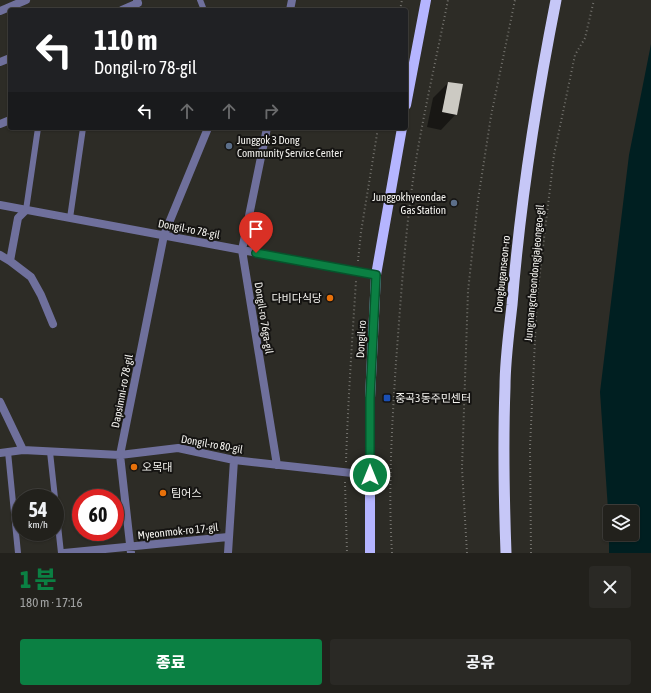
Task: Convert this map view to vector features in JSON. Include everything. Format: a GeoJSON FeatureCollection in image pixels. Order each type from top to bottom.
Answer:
{"type":"FeatureCollection","features":[{"type":"Feature","properties":{"kind":"highway","name":"Dongbuganseon-ro"},"geometry":{"type":"LineString","coordinates":[[506,553],[505,386],[513,284],[524,194],[556,0]]}},
{"type":"Feature","properties":{"kind":"main road"},"geometry":{"type":"LineString","coordinates":[[408,94],[426,0]]}},
{"type":"Feature","properties":{"kind":"main road","name":"Dongil-ro"},"geometry":{"type":"LineString","coordinates":[[370,553],[370,398],[376,275],[402,130]]}},
{"type":"Feature","properties":{"kind":"street"},"geometry":{"type":"LineString","coordinates":[[0,11],[11,3],[26,0]]}},
{"type":"Feature","properties":{"kind":"street"},"geometry":{"type":"LineString","coordinates":[[127,8],[138,3],[137,0]]}},
{"type":"Feature","properties":{"kind":"street","name":"Dapsimni-ro 78-gil"},"geometry":{"type":"LineString","coordinates":[[130,550],[120,455],[164,235],[207,130]]}},
{"type":"Feature","properties":{"kind":"street","name":"Dongil-ro 76ga-gil"},"geometry":{"type":"LineString","coordinates":[[267,130],[242,250],[277,465]]}},
{"type":"Feature","properties":{"kind":"street","name":"Dongil-ro 78-gil"},"geometry":{"type":"LineString","coordinates":[[0,205],[376,275]]}},
{"type":"Feature","properties":{"kind":"street"},"geometry":{"type":"LineString","coordinates":[[10,262],[18,218],[26,210]]}},
{"type":"Feature","properties":{"kind":"street"},"geometry":{"type":"LineString","coordinates":[[0,255],[31,277],[41,295],[53,324]]}},
{"type":"Feature","properties":{"kind":"street"},"geometry":{"type":"LineString","coordinates":[[0,402],[23,450]]}},
{"type":"Feature","properties":{"kind":"street","name":"Dongil-ro 80-gil"},"geometry":{"type":"LineString","coordinates":[[4,452],[23,450],[120,455],[178,448],[234,460],[370,475]]}},
{"type":"Feature","properties":{"kind":"street"},"geometry":{"type":"LineString","coordinates":[[228,553],[234,460]]}},
{"type":"Feature","properties":{"kind":"street","name":"Myeonmok-ro 17-gil"},"geometry":{"type":"LineString","coordinates":[[62,553],[130,550],[228,537]]}},
{"type":"Feature","properties":{"kind":"lane"},"geometry":{"type":"LineString","coordinates":[[26,210],[38,130]]}},
{"type":"Feature","properties":{"kind":"lane"},"geometry":{"type":"LineString","coordinates":[[70,218],[83,130]]}},
{"type":"Feature","properties":{"kind":"lane","name":"Dongil-ro 80-gil"},"geometry":{"type":"LineString","coordinates":[[4,452],[18,553]]}},
{"type":"Feature","properties":{"kind":"lane"},"geometry":{"type":"LineString","coordinates":[[50,452],[54,489]]}},
{"type":"Feature","properties":{"kind":"lane"},"geometry":{"type":"LineString","coordinates":[[60,541],[62,553]]}},
{"type":"Feature","properties":{"kind":"path"},"geometry":{"type":"LineString","coordinates":[[392,553],[390,508],[392,430],[400,289],[405,239],[416,165],[448,0]]}},
{"type":"Feature","properties":{"kind":"path"},"geometry":{"type":"LineString","coordinates":[[468,553],[462,468],[468,291],[478,200],[492,116],[515,0]]}},
{"type":"Feature","properties":{"kind":"path","name":"Jungnangcheondongjajeongeo-gil"},"geometry":{"type":"LineString","coordinates":[[531,553],[530,447],[538,290],[554,155],[575,55],[585,38],[594,0]]}},
{"type":"Feature","properties":{"kind":"path"},"geometry":{"type":"LineString","coordinates":[[358,264],[361,232],[378,130]]}},
{"type":"Feature","properties":{"kind":"path"},"geometry":{"type":"LineString","coordinates":[[346,466],[350,365],[356,280]]}},
{"type":"Feature","properties":{"kind":"path"},"geometry":{"type":"LineString","coordinates":[[345,480],[347,553]]}},
{"type":"Feature","properties":{"kind":"water"},"geometry":{"type":"Polygon","coordinates":[[[651,44],[651,553],[609,553],[609,541],[639,541],[639,505],[608,505],[600,392],[629,155],[651,44]]]}},
{"type":"Feature","properties":{"kind":"building"},"geometry":{"type":"Polygon","coordinates":[[[448,82],[463,84],[457,115],[442,112],[448,82]]]}},
{"type":"Feature","properties":{"kind":"place","name":"Junggok 3 Dong Community Service Center"},"geometry":{"type":"Point","coordinates":[229,146]}},
{"type":"Feature","properties":{"kind":"place","name":"Junggokhyeondae Gas Station"},"geometry":{"type":"Point","coordinates":[454,203]}},
{"type":"Feature","properties":{"kind":"place","name":"다비다식당"},"geometry":{"type":"Point","coordinates":[330,298]}},
{"type":"Feature","properties":{"kind":"place","name":"중곡3동주민센터"},"geometry":{"type":"Point","coordinates":[387,398]}},
{"type":"Feature","properties":{"kind":"place","name":"오목대"},"geometry":{"type":"Point","coordinates":[134,467]}},
{"type":"Feature","properties":{"kind":"place","name":"팀어스"},"geometry":{"type":"Point","coordinates":[163,493]}},
{"type":"Feature","properties":{"kind":"route"},"geometry":{"type":"LineString","coordinates":[[256,253],[376,275],[370,398],[370,475]]}}]}
